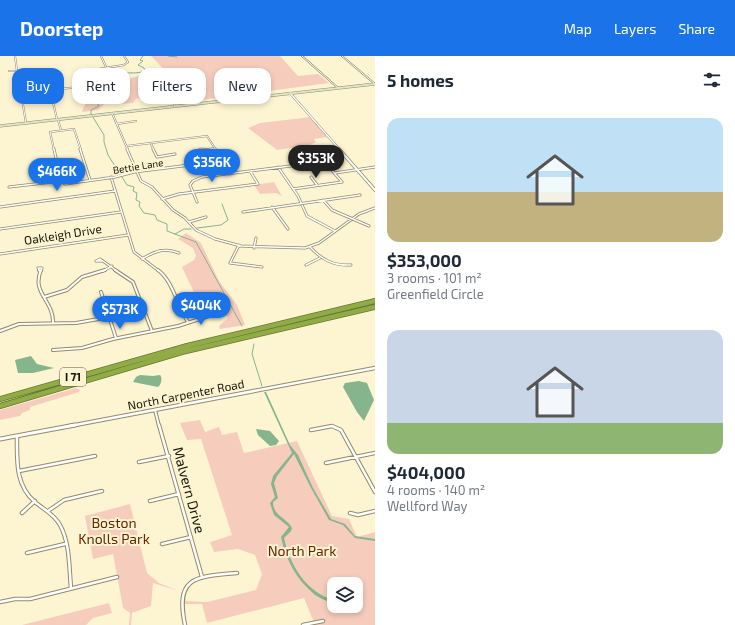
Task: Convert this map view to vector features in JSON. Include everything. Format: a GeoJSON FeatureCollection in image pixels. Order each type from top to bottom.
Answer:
{"type":"FeatureCollection","features":[{"type":"Feature","properties":{"kind":"highway","name":"I 71"},"geometry":{"type":"LineString","coordinates":[[0,399],[108,366],[223,336],[375,301]]}},
{"type":"Feature","properties":{"kind":"highway","name":"I 71"},"geometry":{"type":"LineString","coordinates":[[0,406],[182,352],[375,307]]}},
{"type":"Feature","properties":{"kind":"main road"},"geometry":{"type":"LineString","coordinates":[[0,126],[375,84]]}},
{"type":"Feature","properties":{"kind":"street"},"geometry":{"type":"LineString","coordinates":[[15,56],[17,68]]}},
{"type":"Feature","properties":{"kind":"street"},"geometry":{"type":"LineString","coordinates":[[101,56],[106,67]]}},
{"type":"Feature","properties":{"kind":"street"},"geometry":{"type":"LineString","coordinates":[[98,68],[126,64],[128,62],[124,56]]}},
{"type":"Feature","properties":{"kind":"street"},"geometry":{"type":"LineString","coordinates":[[302,56],[338,88]]}},
{"type":"Feature","properties":{"kind":"street"},"geometry":{"type":"LineString","coordinates":[[342,56],[375,84]]}},
{"type":"Feature","properties":{"kind":"street"},"geometry":{"type":"LineString","coordinates":[[61,130],[50,90],[72,88]]}},
{"type":"Feature","properties":{"kind":"street"},"geometry":{"type":"LineString","coordinates":[[290,93],[375,190]]}},
{"type":"Feature","properties":{"kind":"street"},"geometry":{"type":"LineString","coordinates":[[23,104],[26,123]]}},
{"type":"Feature","properties":{"kind":"street"},"geometry":{"type":"LineString","coordinates":[[112,113],[127,146],[139,179],[152,187],[174,211],[190,222],[196,230],[204,234],[254,248],[288,249],[310,247],[320,243],[361,213],[374,209]]}},
{"type":"Feature","properties":{"kind":"street"},"geometry":{"type":"LineString","coordinates":[[116,124],[136,121]]}},
{"type":"Feature","properties":{"kind":"street"},"geometry":{"type":"LineString","coordinates":[[61,181],[50,133],[74,128],[90,180]]}},
{"type":"Feature","properties":{"kind":"street"},"geometry":{"type":"LineString","coordinates":[[127,146],[207,136],[230,174]]}},
{"type":"Feature","properties":{"kind":"street"},"geometry":{"type":"LineString","coordinates":[[151,143],[157,157],[175,154]]}},
{"type":"Feature","properties":{"kind":"street"},"geometry":{"type":"LineString","coordinates":[[203,150],[215,148]]}},
{"type":"Feature","properties":{"kind":"street","name":"Bettie Lane"},"geometry":{"type":"LineString","coordinates":[[9,187],[61,181],[64,184],[137,172],[222,161]]}},
{"type":"Feature","properties":{"kind":"street"},"geometry":{"type":"LineString","coordinates":[[198,202],[190,184],[196,179],[278,167],[316,163],[327,166],[342,182],[293,189]]}},
{"type":"Feature","properties":{"kind":"street"},"geometry":{"type":"LineString","coordinates":[[278,167],[293,189],[304,212],[310,218],[336,231]]}},
{"type":"Feature","properties":{"kind":"street"},"geometry":{"type":"LineString","coordinates":[[334,173],[375,167]]}},
{"type":"Feature","properties":{"kind":"street"},"geometry":{"type":"LineString","coordinates":[[162,199],[193,192],[258,184],[250,171]]}},
{"type":"Feature","properties":{"kind":"street"},"geometry":{"type":"LineString","coordinates":[[111,177],[134,252],[165,275],[182,313],[188,322]]}},
{"type":"Feature","properties":{"kind":"street"},"geometry":{"type":"LineString","coordinates":[[311,177],[317,185]]}},
{"type":"Feature","properties":{"kind":"street"},"geometry":{"type":"LineString","coordinates":[[0,207],[115,192]]}},
{"type":"Feature","properties":{"kind":"street"},"geometry":{"type":"LineString","coordinates":[[243,212],[360,195]]}},
{"type":"Feature","properties":{"kind":"street"},"geometry":{"type":"LineString","coordinates":[[323,200],[330,209],[369,226]]}},
{"type":"Feature","properties":{"kind":"street"},"geometry":{"type":"LineString","coordinates":[[272,208],[288,229]]}},
{"type":"Feature","properties":{"kind":"street"},"geometry":{"type":"LineString","coordinates":[[0,229],[122,212]]}},
{"type":"Feature","properties":{"kind":"street"},"geometry":{"type":"LineString","coordinates":[[190,222],[206,217]]}},
{"type":"Feature","properties":{"kind":"street","name":"Oakleigh Drive"},"geometry":{"type":"LineString","coordinates":[[0,254],[128,235]]}},
{"type":"Feature","properties":{"kind":"street"},"geometry":{"type":"LineString","coordinates":[[254,248],[256,238]]}},
{"type":"Feature","properties":{"kind":"street"},"geometry":{"type":"LineString","coordinates":[[239,245],[230,263],[262,267]]}},
{"type":"Feature","properties":{"kind":"street"},"geometry":{"type":"LineString","coordinates":[[310,247],[320,258],[338,265],[351,265]]}},
{"type":"Feature","properties":{"kind":"street"},"geometry":{"type":"LineString","coordinates":[[142,259],[161,250],[170,250],[179,253]]}},
{"type":"Feature","properties":{"kind":"street"},"geometry":{"type":"LineString","coordinates":[[306,265],[320,258]]}},
{"type":"Feature","properties":{"kind":"street"},"geometry":{"type":"LineString","coordinates":[[102,261],[127,276],[127,279],[132,280],[152,331]]}},
{"type":"Feature","properties":{"kind":"street"},"geometry":{"type":"LineString","coordinates":[[44,297],[69,289],[83,276],[100,272],[112,266]]}},
{"type":"Feature","properties":{"kind":"street"},"geometry":{"type":"LineString","coordinates":[[40,271],[38,284],[54,315],[53,324]]}},
{"type":"Feature","properties":{"kind":"street"},"geometry":{"type":"LineString","coordinates":[[101,292],[116,338]]}},
{"type":"Feature","properties":{"kind":"street"},"geometry":{"type":"LineString","coordinates":[[54,350],[82,348],[116,338],[152,331],[209,316]]}},
{"type":"Feature","properties":{"kind":"street"},"geometry":{"type":"LineString","coordinates":[[0,331],[19,324],[76,323],[110,317]]}},
{"type":"Feature","properties":{"kind":"street","name":"North Carpenter Road"},"geometry":{"type":"LineString","coordinates":[[0,439],[375,368]]}},
{"type":"Feature","properties":{"kind":"street","name":"Malvern Drive"},"geometry":{"type":"LineString","coordinates":[[155,410],[202,576]]}},
{"type":"Feature","properties":{"kind":"street"},"geometry":{"type":"LineString","coordinates":[[311,430],[330,426],[339,428],[375,492]]}},
{"type":"Feature","properties":{"kind":"street"},"geometry":{"type":"LineString","coordinates":[[17,436],[19,471],[23,489],[60,525],[65,544],[71,588]]}},
{"type":"Feature","properties":{"kind":"street"},"geometry":{"type":"LineString","coordinates":[[326,463],[375,453]]}},
{"type":"Feature","properties":{"kind":"street"},"geometry":{"type":"LineString","coordinates":[[19,471],[95,456]]}},
{"type":"Feature","properties":{"kind":"street"},"geometry":{"type":"LineString","coordinates":[[139,462],[169,456]]}},
{"type":"Feature","properties":{"kind":"street"},"geometry":{"type":"LineString","coordinates":[[47,511],[64,500],[102,491]]}},
{"type":"Feature","properties":{"kind":"street"},"geometry":{"type":"LineString","coordinates":[[150,501],[180,494]]}},
{"type":"Feature","properties":{"kind":"street"},"geometry":{"type":"LineString","coordinates":[[22,513],[35,501]]}},
{"type":"Feature","properties":{"kind":"street"},"geometry":{"type":"LineString","coordinates":[[350,513],[358,515],[375,511]]}},
{"type":"Feature","properties":{"kind":"street"},"geometry":{"type":"LineString","coordinates":[[162,544],[191,537]]}},
{"type":"Feature","properties":{"kind":"street"},"geometry":{"type":"LineString","coordinates":[[27,553],[65,544]]}},
{"type":"Feature","properties":{"kind":"street"},"geometry":{"type":"LineString","coordinates":[[185,625],[180,604],[182,592],[190,582],[202,576],[237,573]]}},
{"type":"Feature","properties":{"kind":"street"},"geometry":{"type":"LineString","coordinates":[[0,602],[15,599],[30,599],[118,577]]}},
{"type":"Feature","properties":{"kind":"street"},"geometry":{"type":"LineString","coordinates":[[303,625],[323,621]]}},
{"type":"Feature","properties":{"kind":"green space"},"geometry":{"type":"Polygon","coordinates":[[[151,56],[280,56],[298,76],[318,74],[329,83],[271,91],[271,68],[214,68],[214,98],[206,99],[206,68],[162,68],[151,56]]]}},
{"type":"Feature","properties":{"kind":"green space"},"geometry":{"type":"Polygon","coordinates":[[[138,76],[138,98],[133,103],[130,103],[130,78],[138,76]]]}},
{"type":"Feature","properties":{"kind":"green space"},"geometry":{"type":"Polygon","coordinates":[[[86,104],[105,104],[98,110],[82,112],[86,104]]]}},
{"type":"Feature","properties":{"kind":"green space"},"geometry":{"type":"Polygon","coordinates":[[[311,117],[328,137],[314,139],[316,142],[310,145],[277,150],[248,128],[260,123],[311,117]]]}},
{"type":"Feature","properties":{"kind":"green space"},"geometry":{"type":"Polygon","coordinates":[[[274,182],[282,196],[276,193],[260,194],[254,185],[274,182]]]}},
{"type":"Feature","properties":{"kind":"green space"},"geometry":{"type":"Polygon","coordinates":[[[186,233],[201,243],[219,281],[237,305],[245,325],[220,329],[219,326],[228,318],[226,314],[217,306],[209,304],[200,305],[182,267],[194,260],[196,256],[193,248],[178,239],[186,233]]]}},
{"type":"Feature","properties":{"kind":"green space"},"geometry":{"type":"Polygon","coordinates":[[[76,388],[80,390],[79,392],[30,407],[30,410],[22,413],[20,416],[0,420],[0,410],[76,388]]]}},
{"type":"Feature","properties":{"kind":"green space","name":"North Park"},"geometry":{"type":"Polygon","coordinates":[[[200,420],[205,432],[219,427],[222,435],[237,432],[244,453],[297,441],[332,516],[349,519],[357,537],[375,532],[375,625],[315,625],[304,598],[207,623],[202,604],[182,604],[182,601],[207,602],[256,590],[262,574],[255,555],[238,549],[214,552],[210,542],[232,535],[201,439],[187,440],[180,423],[200,420]]]}},
{"type":"Feature","properties":{"kind":"green space","name":"Boston Knolls Park"},"geometry":{"type":"Polygon","coordinates":[[[130,504],[147,573],[159,583],[179,591],[153,583],[151,606],[132,613],[131,625],[129,625],[130,613],[123,608],[113,554],[93,559],[85,516],[130,504]]]}},
{"type":"Feature","properties":{"kind":"green space"},"geometry":{"type":"Polygon","coordinates":[[[109,603],[112,613],[93,618],[86,625],[22,625],[109,603]]]}},
{"type":"Feature","properties":{"kind":"shaded area"},"geometry":{"type":"Polygon","coordinates":[[[31,356],[37,364],[54,368],[33,373],[18,373],[15,360],[31,356]]]}},
{"type":"Feature","properties":{"kind":"shaded area"},"geometry":{"type":"Polygon","coordinates":[[[140,375],[160,375],[161,383],[158,387],[133,382],[136,377],[140,375]]]}},
{"type":"Feature","properties":{"kind":"shaded area"},"geometry":{"type":"Polygon","coordinates":[[[359,381],[367,383],[374,400],[364,421],[357,412],[343,387],[345,383],[359,381]]]}},
{"type":"Feature","properties":{"kind":"shaded area"},"geometry":{"type":"Polygon","coordinates":[[[264,392],[266,392],[290,445],[298,455],[313,488],[331,519],[345,524],[355,536],[375,539],[375,541],[355,538],[343,525],[329,520],[294,454],[277,476],[274,483],[278,498],[273,502],[274,507],[277,513],[292,528],[284,538],[296,570],[313,589],[327,597],[327,601],[315,595],[297,576],[286,554],[281,537],[289,527],[274,515],[270,503],[275,497],[271,484],[273,476],[292,453],[264,392]]]}},
{"type":"Feature","properties":{"kind":"shaded area"},"geometry":{"type":"Polygon","coordinates":[[[256,429],[270,431],[279,441],[276,445],[270,446],[258,435],[256,429]]]}},
{"type":"Feature","properties":{"kind":"waterway"},"geometry":{"type":"LineString","coordinates":[[143,56],[140,60],[143,61],[138,65],[144,68],[145,71],[135,73],[115,73],[105,76],[104,78],[124,81],[113,96],[96,101],[99,106],[91,110],[91,114],[104,135],[104,142],[108,155],[127,185],[134,187],[133,191],[137,193],[136,200],[140,202],[139,206],[144,213],[155,215],[157,220],[167,224],[167,231],[196,242],[242,326]]}},
{"type":"Feature","properties":{"kind":"waterway"},"geometry":{"type":"LineString","coordinates":[[168,56],[177,57]]}},
{"type":"Feature","properties":{"kind":"waterway"},"geometry":{"type":"LineString","coordinates":[[197,228],[221,225],[228,220],[222,204]]}},
{"type":"Feature","properties":{"kind":"waterway"},"geometry":{"type":"LineString","coordinates":[[175,234],[184,229],[191,229]]}},
{"type":"Feature","properties":{"kind":"waterway"},"geometry":{"type":"LineString","coordinates":[[254,344],[252,354],[262,386]]}}]}
